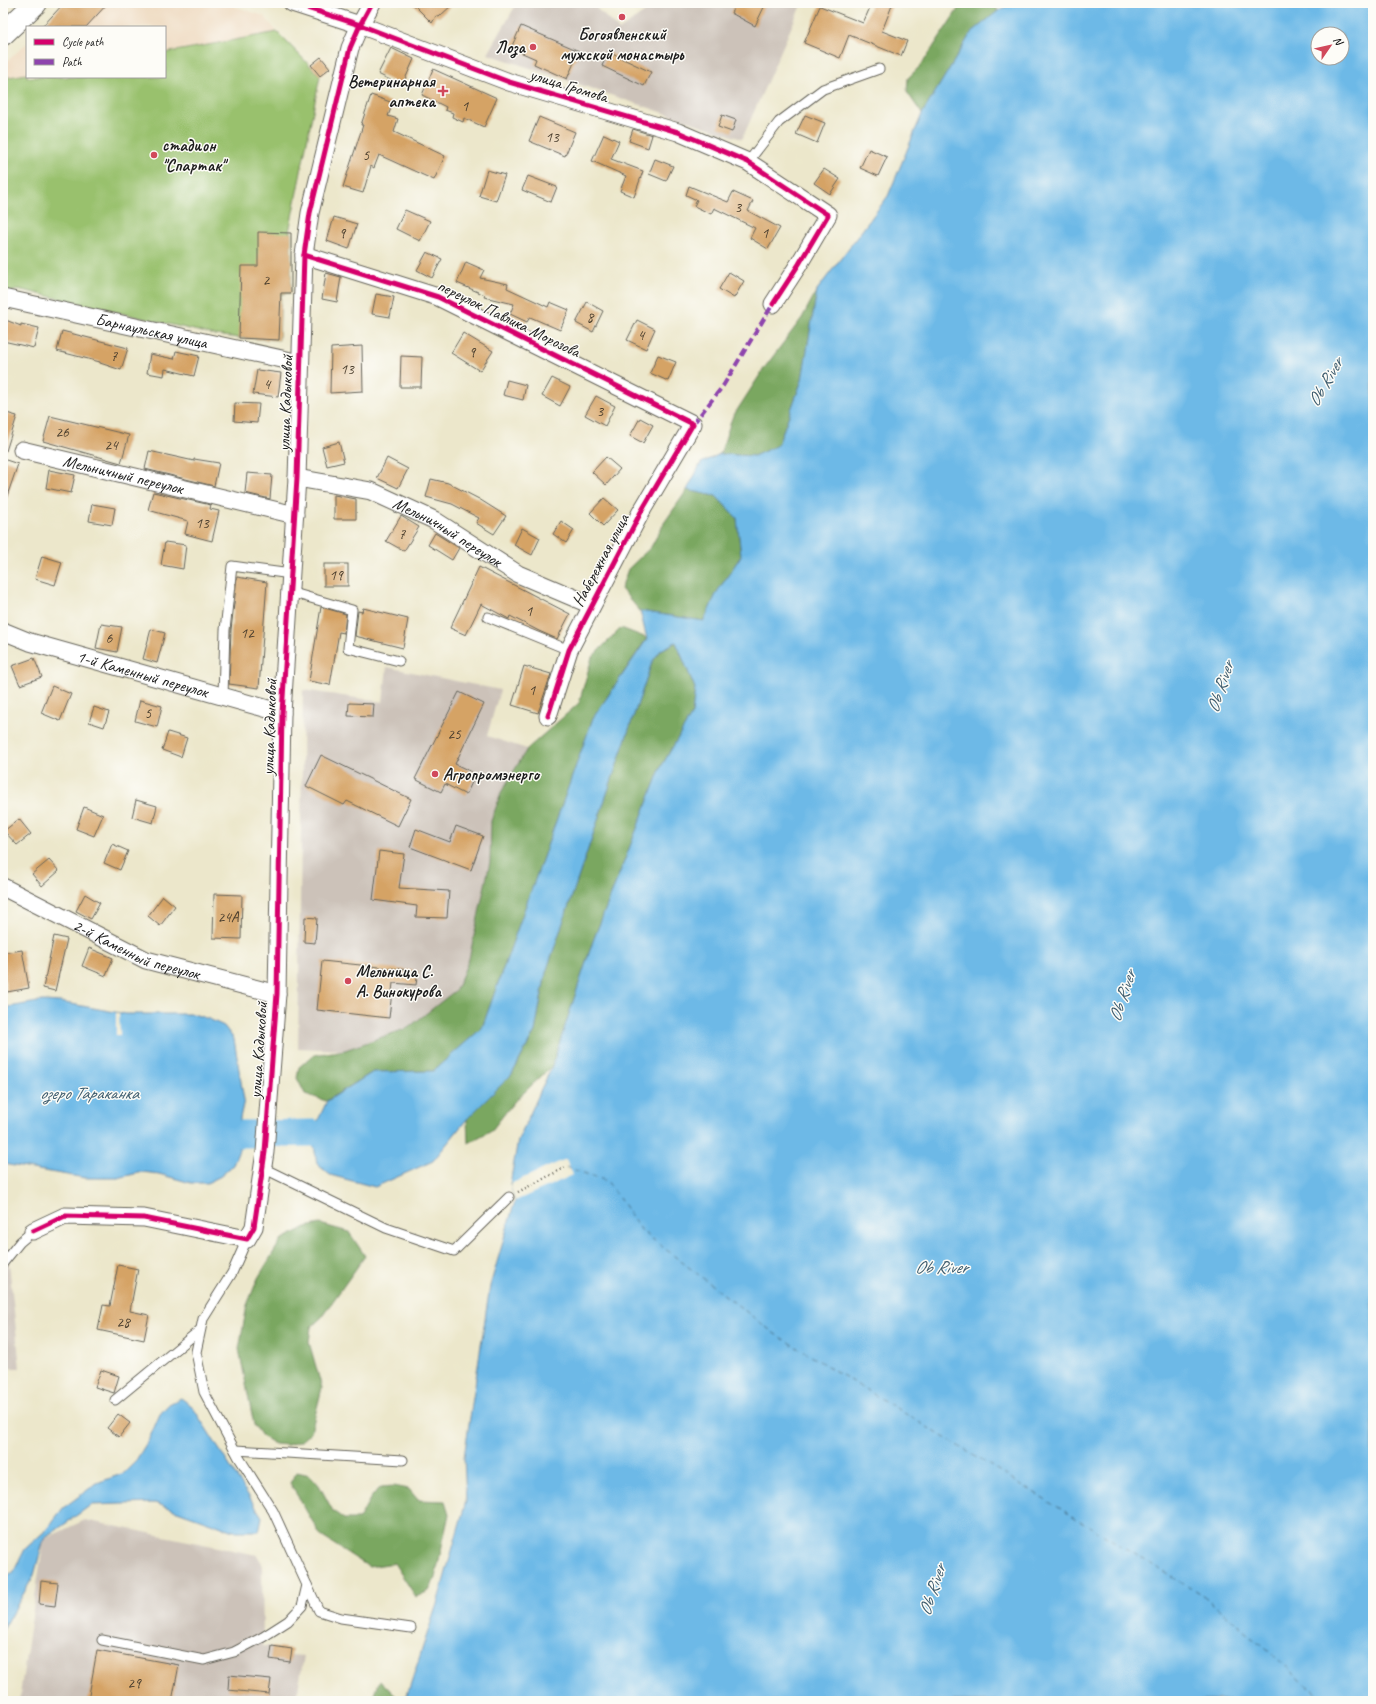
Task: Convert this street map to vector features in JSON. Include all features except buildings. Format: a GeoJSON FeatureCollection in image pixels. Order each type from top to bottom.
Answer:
{"type":"FeatureCollection","features":[{"type":"Feature","properties":{"kind":"street"},"geometry":{"type":"LineString","coordinates":[[3,34],[36,3]]}},
{"type":"Feature","properties":{"kind":"street","name":"улица Громова"},"geometry":{"type":"LineString","coordinates":[[292,3],[360,25],[509,82],[678,132],[748,162],[828,215],[773,304]]}},
{"type":"Feature","properties":{"kind":"street","name":"улица Кадыковой"},"geometry":{"type":"LineString","coordinates":[[247,1239],[254,1227],[264,1160],[277,994],[282,713],[297,478],[304,255],[312,205],[350,48],[372,3]]}},
{"type":"Feature","properties":{"kind":"street","name":"переулок Павлика Морозова"},"geometry":{"type":"LineString","coordinates":[[304,255],[438,297],[693,424]]}},
{"type":"Feature","properties":{"kind":"street","name":"Барнаульская улица"},"geometry":{"type":"LineString","coordinates":[[3,298],[300,363]]}},
{"type":"Feature","properties":{"kind":"street","name":"Набережная улица"},"geometry":{"type":"LineString","coordinates":[[548,716],[569,650],[591,605],[641,512],[693,424]]}},
{"type":"Feature","properties":{"kind":"street","name":"Мельничный переулок"},"geometry":{"type":"LineString","coordinates":[[22,450],[295,515]]}},
{"type":"Feature","properties":{"kind":"street","name":"Мельничный переулок"},"geometry":{"type":"LineString","coordinates":[[297,478],[371,491],[434,520],[518,574],[591,605]]}},
{"type":"Feature","properties":{"kind":"street","name":"1-й Каменный переулок"},"geometry":{"type":"LineString","coordinates":[[3,631],[30,642],[282,713]]}},
{"type":"Feature","properties":{"kind":"street","name":"2-й Каменный переулок"},"geometry":{"type":"LineString","coordinates":[[3,887],[146,960],[277,994]]}},
{"type":"Feature","properties":{"kind":"street"},"geometry":{"type":"LineString","coordinates":[[33,1231],[65,1216],[144,1218],[247,1239]]}},
{"type":"Feature","properties":{"kind":"lane"},"geometry":{"type":"LineString","coordinates":[[748,162],[780,122],[823,89],[879,69]]}},
{"type":"Feature","properties":{"kind":"lane"},"geometry":{"type":"LineString","coordinates":[[223,696],[225,630],[232,566],[291,574]]}},
{"type":"Feature","properties":{"kind":"lane"},"geometry":{"type":"LineString","coordinates":[[290,592],[352,610],[348,648],[398,661]]}},
{"type":"Feature","properties":{"kind":"lane"},"geometry":{"type":"LineString","coordinates":[[488,618],[569,650]]}},
{"type":"Feature","properties":{"kind":"lane"},"geometry":{"type":"LineString","coordinates":[[264,1160],[386,1228],[454,1251],[508,1196]]}},
{"type":"Feature","properties":{"kind":"lane"},"geometry":{"type":"LineString","coordinates":[[3,1263],[20,1242],[33,1231]]}},
{"type":"Feature","properties":{"kind":"lane"},"geometry":{"type":"LineString","coordinates":[[247,1239],[232,1274],[203,1319],[196,1352],[204,1392],[234,1450],[273,1510],[319,1611],[341,1618],[411,1628]]}},
{"type":"Feature","properties":{"kind":"lane"},"geometry":{"type":"LineString","coordinates":[[115,1400],[200,1330]]}},
{"type":"Feature","properties":{"kind":"lane"},"geometry":{"type":"LineString","coordinates":[[234,1450],[403,1460]]}},
{"type":"Feature","properties":{"kind":"lane"},"geometry":{"type":"LineString","coordinates":[[102,1640],[204,1660],[234,1652],[263,1637],[288,1621],[302,1606],[307,1585]]}},
{"type":"Feature","properties":{"kind":"path"},"geometry":{"type":"LineString","coordinates":[[508,1196],[566,1167]]}},
{"type":"Feature","properties":{"kind":"shaded area"},"geometry":{"type":"Polygon","coordinates":[[[64,3],[224,3],[264,16],[277,32],[166,53],[166,26],[43,26],[64,3]]]}},
{"type":"Feature","properties":{"kind":"shaded area"},"geometry":{"type":"Polygon","coordinates":[[[517,3],[591,3],[619,30],[658,3],[802,3],[742,139],[488,54],[517,3]]]}},
{"type":"Feature","properties":{"kind":"shaded area"},"geometry":{"type":"Polygon","coordinates":[[[26,44],[26,74],[3,78],[3,65],[26,44]]]}},
{"type":"Feature","properties":{"kind":"shaded area"},"geometry":{"type":"Polygon","coordinates":[[[387,667],[500,690],[487,736],[527,749],[502,791],[491,821],[490,862],[469,959],[456,990],[408,1028],[345,1050],[298,1048],[303,690],[383,702],[387,667]]]}},
{"type":"Feature","properties":{"kind":"shaded area"},"geometry":{"type":"Polygon","coordinates":[[[3,1207],[20,1368],[3,1368],[3,1207]]]}},
{"type":"Feature","properties":{"kind":"shaded area"},"geometry":{"type":"Polygon","coordinates":[[[85,1520],[257,1555],[262,1563],[263,1646],[292,1649],[291,1655],[304,1656],[296,1701],[19,1701],[44,1539],[85,1520]]]}},
{"type":"Feature","properties":{"kind":"green space"},"geometry":{"type":"Polygon","coordinates":[[[962,3],[994,3],[998,11],[971,33],[922,114],[907,92],[908,78],[922,64],[962,3]]]}},
{"type":"Feature","properties":{"kind":"green space","name":"стадион \"Спартак\""},"geometry":{"type":"Polygon","coordinates":[[[277,32],[320,76],[289,232],[291,232],[291,293],[281,294],[279,340],[215,335],[18,289],[10,293],[3,292],[3,78],[26,74],[26,78],[166,78],[166,53],[277,32]]]}},
{"type":"Feature","properties":{"kind":"green space"},"geometry":{"type":"Polygon","coordinates":[[[817,290],[802,380],[778,445],[754,456],[720,454],[732,418],[765,367],[802,318],[817,290]]]}},
{"type":"Feature","properties":{"kind":"green space"},"geometry":{"type":"Polygon","coordinates":[[[687,490],[716,496],[737,518],[741,556],[717,592],[704,621],[640,611],[621,589],[628,569],[651,547],[664,523],[687,490]]]}},
{"type":"Feature","properties":{"kind":"green space"},"geometry":{"type":"Polygon","coordinates":[[[621,628],[647,638],[593,718],[482,1028],[433,1071],[373,1072],[326,1101],[305,1094],[297,1078],[299,1067],[314,1055],[345,1050],[408,1028],[456,990],[469,959],[490,862],[491,821],[502,791],[527,749],[579,703],[592,657],[621,628]]]}},
{"type":"Feature","properties":{"kind":"green space"},"geometry":{"type":"Polygon","coordinates":[[[676,642],[695,688],[692,714],[661,767],[593,941],[552,1066],[513,1103],[492,1130],[468,1143],[467,1119],[512,1074],[535,1031],[546,972],[652,662],[661,650],[676,642]]]}},
{"type":"Feature","properties":{"kind":"green space"},"geometry":{"type":"Polygon","coordinates":[[[320,1224],[349,1232],[365,1256],[321,1318],[311,1327],[309,1342],[322,1388],[311,1432],[301,1441],[288,1445],[274,1444],[262,1436],[254,1425],[239,1349],[247,1305],[258,1278],[281,1240],[306,1227],[320,1224]]]}},
{"type":"Feature","properties":{"kind":"green space"},"geometry":{"type":"Polygon","coordinates":[[[297,1472],[310,1475],[319,1485],[333,1511],[344,1519],[359,1519],[371,1497],[381,1487],[394,1486],[409,1489],[418,1500],[445,1501],[449,1514],[435,1578],[429,1591],[416,1597],[394,1563],[369,1567],[321,1536],[290,1483],[297,1472]]]}},
{"type":"Feature","properties":{"kind":"green space"},"geometry":{"type":"Polygon","coordinates":[[[380,1680],[401,1701],[372,1701],[380,1680]]]}},
{"type":"Feature","properties":{"kind":"water","name":"Ob River"},"geometry":{"type":"Polygon","coordinates":[[[1012,3],[1373,3],[1373,1701],[405,1701],[437,1604],[466,1501],[464,1457],[490,1286],[515,1201],[510,1184],[518,1140],[552,1066],[593,941],[661,767],[692,714],[695,688],[676,642],[661,650],[652,662],[546,972],[535,1031],[512,1074],[467,1119],[433,1161],[375,1187],[330,1175],[317,1164],[312,1133],[327,1101],[373,1072],[433,1071],[482,1028],[593,718],[647,639],[640,611],[704,621],[717,592],[741,556],[737,518],[716,496],[687,490],[701,463],[720,454],[754,456],[778,445],[802,380],[817,290],[888,196],[922,114],[971,33],[998,11],[1012,3]]]}},
{"type":"Feature","properties":{"kind":"water","name":"озеро Тараканка"},"geometry":{"type":"Polygon","coordinates":[[[43,1001],[60,1002],[126,1014],[193,1014],[224,1026],[234,1039],[244,1100],[240,1118],[239,1150],[233,1165],[221,1176],[207,1183],[191,1183],[159,1174],[142,1172],[118,1178],[85,1178],[3,1164],[3,1008],[43,1001]]]}},
{"type":"Feature","properties":{"kind":"water"},"geometry":{"type":"Polygon","coordinates":[[[181,1398],[192,1406],[262,1517],[259,1531],[233,1531],[155,1503],[91,1505],[44,1539],[34,1575],[3,1630],[3,1579],[13,1573],[25,1549],[46,1530],[63,1508],[97,1483],[124,1473],[135,1462],[149,1439],[160,1414],[169,1404],[181,1398]]]}},
{"type":"Feature","properties":{"kind":"pier"},"geometry":{"type":"Polygon","coordinates":[[[116,1013],[119,1013],[120,1035],[116,1035],[116,1013]]]}},
{"type":"Feature","properties":{"kind":"pier"},"geometry":{"type":"Polygon","coordinates":[[[566,1159],[573,1175],[515,1201],[510,1184],[566,1159]]]}},
{"type":"Feature","properties":{"kind":"waterway"},"geometry":{"type":"LineString","coordinates":[[240,1134],[312,1133]]}},
{"type":"Feature","properties":{"kind":"ferry route"},"geometry":{"type":"LineString","coordinates":[[566,1167],[607,1181],[642,1231],[775,1334],[1205,1597],[1325,1701]]}},
{"type":"Feature","properties":{"kind":"marked path"},"geometry":{"type":"LineString","coordinates":[[693,424],[723,386],[773,304]]}},
{"type":"Feature","properties":{"kind":"cycle path"},"geometry":{"type":"LineString","coordinates":[[292,3],[360,25],[509,82],[678,132],[748,162],[828,215],[773,304]]}},
{"type":"Feature","properties":{"kind":"cycle path"},"geometry":{"type":"LineString","coordinates":[[33,1231],[65,1216],[144,1218],[247,1239],[254,1227],[265,1152],[277,994],[282,713],[297,478],[304,255],[310,213],[350,48],[372,3]]}},
{"type":"Feature","properties":{"kind":"cycle path"},"geometry":{"type":"LineString","coordinates":[[304,255],[438,297],[693,424],[641,512],[569,650],[548,716]]}},
{"type":"Feature","properties":{"kind":"place","name":"Богоявленский мужской монастырь"},"geometry":{"type":"Point","coordinates":[622,17]}},
{"type":"Feature","properties":{"kind":"place","name":"Лоза"},"geometry":{"type":"Point","coordinates":[533,47]}},
{"type":"Feature","properties":{"kind":"place","name":"Ветеринарная аптека"},"geometry":{"type":"Point","coordinates":[443,91]}},
{"type":"Feature","properties":{"kind":"place","name":"стадион \"Спартак\""},"geometry":{"type":"Point","coordinates":[154,155]}},
{"type":"Feature","properties":{"kind":"place","name":"Агропромэнерго"},"geometry":{"type":"Point","coordinates":[435,774]}},
{"type":"Feature","properties":{"kind":"place","name":"Мельница С. А. Винокурова"},"geometry":{"type":"Point","coordinates":[348,981]}}]}
